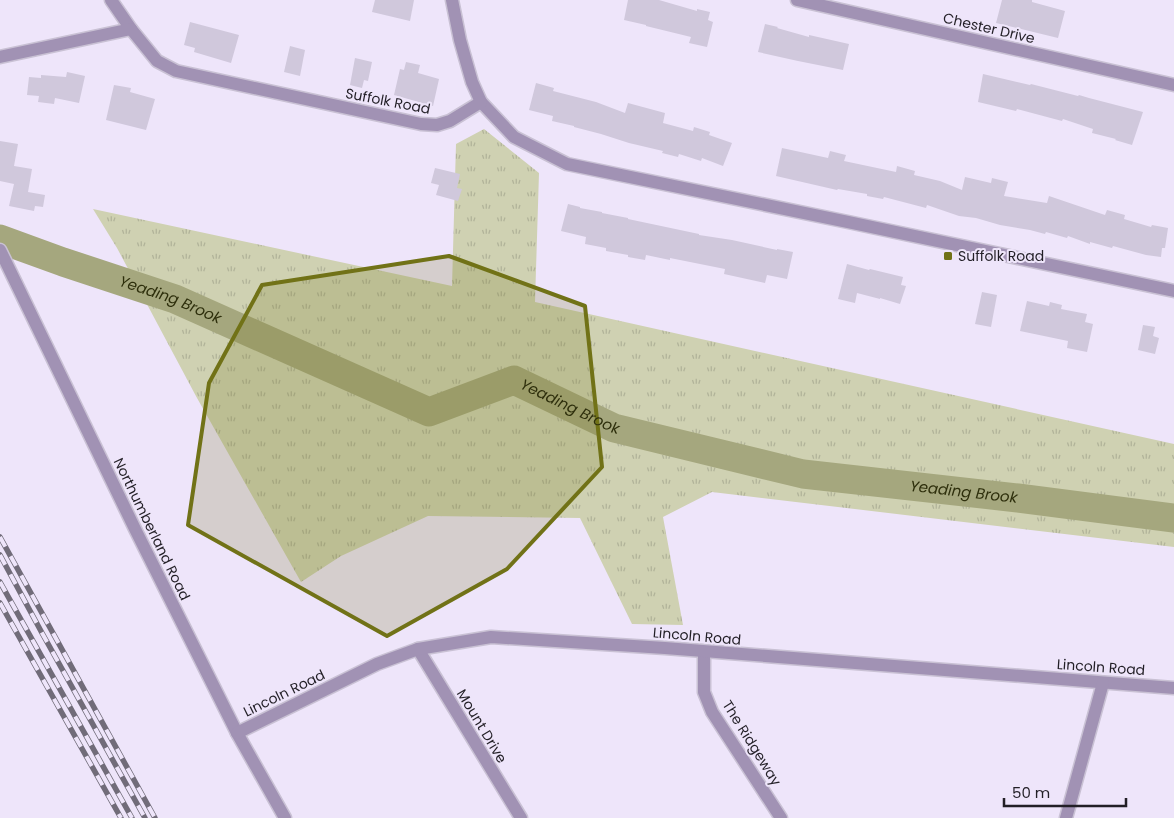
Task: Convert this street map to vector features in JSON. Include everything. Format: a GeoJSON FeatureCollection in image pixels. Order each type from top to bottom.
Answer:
{"type":"FeatureCollection","features":[{"type":"Feature","properties":{"kind":"street","name":"Suffolk Road"},"geometry":{"type":"LineString","coordinates":[[112,0],[131,29],[157,60],[176,71],[421,124],[437,125],[450,121],[481,102]]}},
{"type":"Feature","properties":{"kind":"street"},"geometry":{"type":"LineString","coordinates":[[452,0],[460,40],[472,82],[481,102],[514,138],[567,164],[1174,291]]}},
{"type":"Feature","properties":{"kind":"street","name":"Chester Drive"},"geometry":{"type":"LineString","coordinates":[[797,0],[1174,85]]}},
{"type":"Feature","properties":{"kind":"street"},"geometry":{"type":"LineString","coordinates":[[0,57],[131,29]]}},
{"type":"Feature","properties":{"kind":"street","name":"Northumberland Road"},"geometry":{"type":"LineString","coordinates":[[0,251],[237,733],[285,818]]}},
{"type":"Feature","properties":{"kind":"street","name":"Lincoln Road"},"geometry":{"type":"LineString","coordinates":[[237,733],[377,664],[418,649],[491,637],[665,648],[1174,688]]}},
{"type":"Feature","properties":{"kind":"street","name":"Mount Drive"},"geometry":{"type":"LineString","coordinates":[[418,649],[521,818]]}},
{"type":"Feature","properties":{"kind":"street","name":"The Ridgeway"},"geometry":{"type":"LineString","coordinates":[[704,652],[704,692],[712,712],[781,818]]}},
{"type":"Feature","properties":{"kind":"street"},"geometry":{"type":"LineString","coordinates":[[1066,818],[1103,683]]}},
{"type":"Feature","properties":{"kind":"highlighted area"},"geometry":{"type":"Polygon","coordinates":[[[449,256],[585,306],[602,467],[507,569],[387,636],[188,525],[209,383],[262,285],[449,256]]]}},
{"type":"Feature","properties":{"kind":"green space"},"geometry":{"type":"Polygon","coordinates":[[[484,129],[539,173],[535,302],[1174,444],[1174,547],[712,492],[663,517],[683,625],[632,624],[580,518],[428,516],[341,556],[301,582],[197,398],[117,248],[93,209],[452,286],[456,144],[484,129]]]}},
{"type":"Feature","properties":{"kind":"building"},"geometry":{"type":"Polygon","coordinates":[[[375,0],[414,0],[410,21],[372,12],[375,0]]]}},
{"type":"Feature","properties":{"kind":"building"},"geometry":{"type":"Polygon","coordinates":[[[628,0],[659,0],[697,11],[697,9],[710,12],[708,20],[713,22],[707,47],[689,43],[691,37],[624,20],[628,0]]]}},
{"type":"Feature","properties":{"kind":"building"},"geometry":{"type":"Polygon","coordinates":[[[1002,0],[1032,0],[1032,2],[1065,11],[1058,38],[996,23],[1002,0]]]}},
{"type":"Feature","properties":{"kind":"building"},"geometry":{"type":"Polygon","coordinates":[[[190,22],[239,35],[231,63],[194,52],[195,48],[184,45],[190,22]]]}},
{"type":"Feature","properties":{"kind":"building"},"geometry":{"type":"Polygon","coordinates":[[[765,24],[809,37],[809,35],[849,44],[843,70],[758,52],[765,24]]]}},
{"type":"Feature","properties":{"kind":"building"},"geometry":{"type":"Polygon","coordinates":[[[290,46],[305,50],[300,76],[284,72],[290,46]]]}},
{"type":"Feature","properties":{"kind":"building"},"geometry":{"type":"Polygon","coordinates":[[[355,58],[372,62],[368,81],[364,80],[362,88],[350,85],[355,58]]]}},
{"type":"Feature","properties":{"kind":"building"},"geometry":{"type":"Polygon","coordinates":[[[406,62],[420,65],[418,73],[439,79],[433,106],[394,95],[400,69],[404,70],[406,62]]]}},
{"type":"Feature","properties":{"kind":"building"},"geometry":{"type":"Polygon","coordinates":[[[67,72],[85,76],[79,103],[55,98],[54,104],[38,102],[39,96],[27,95],[29,77],[41,78],[41,75],[66,77],[67,72]]]}},
{"type":"Feature","properties":{"kind":"building"},"geometry":{"type":"Polygon","coordinates":[[[983,74],[1079,95],[1143,112],[1132,145],[1092,133],[1093,129],[1063,119],[1062,121],[1017,109],[1016,111],[978,102],[983,74]]]}},
{"type":"Feature","properties":{"kind":"building"},"geometry":{"type":"Polygon","coordinates":[[[536,83],[554,88],[553,91],[596,102],[625,113],[628,103],[665,113],[663,123],[693,131],[694,127],[710,132],[709,135],[732,143],[723,166],[702,158],[701,161],[679,154],[678,157],[662,153],[663,151],[552,121],[553,116],[529,110],[536,83]]]}},
{"type":"Feature","properties":{"kind":"building"},"geometry":{"type":"Polygon","coordinates":[[[114,85],[131,88],[130,92],[155,99],[146,130],[106,120],[114,85]]]}},
{"type":"Feature","properties":{"kind":"building"},"geometry":{"type":"Polygon","coordinates":[[[0,141],[18,144],[14,166],[32,169],[28,192],[45,195],[43,207],[35,206],[34,211],[9,206],[14,184],[0,181],[0,141]]]}},
{"type":"Feature","properties":{"kind":"building"},"geometry":{"type":"Polygon","coordinates":[[[782,148],[828,158],[830,151],[846,155],[844,161],[896,172],[897,166],[915,171],[914,175],[940,181],[962,190],[965,177],[991,183],[992,178],[1008,182],[1004,196],[1047,203],[1049,196],[1105,215],[1107,210],[1125,215],[1124,219],[1151,227],[1152,225],[1168,228],[1165,248],[1162,248],[1161,257],[1146,255],[1113,246],[1112,248],[1090,242],[1090,244],[1068,236],[1067,238],[1046,232],[1045,234],[976,218],[959,216],[927,205],[926,208],[884,197],[883,199],[867,196],[867,194],[837,190],[776,176],[782,148]]]}},
{"type":"Feature","properties":{"kind":"building"},"geometry":{"type":"Polygon","coordinates":[[[435,168],[460,174],[457,188],[462,189],[458,201],[436,195],[439,185],[431,183],[435,168]]]}},
{"type":"Feature","properties":{"kind":"building"},"geometry":{"type":"Polygon","coordinates":[[[568,204],[699,235],[793,252],[787,279],[767,275],[765,283],[724,274],[725,269],[646,255],[645,260],[628,257],[628,255],[606,251],[606,248],[585,244],[586,237],[561,231],[568,204]]]}},
{"type":"Feature","properties":{"kind":"building"},"geometry":{"type":"Polygon","coordinates":[[[847,264],[903,277],[901,285],[906,286],[900,304],[857,293],[855,303],[838,299],[847,264]]]}},
{"type":"Feature","properties":{"kind":"building"},"geometry":{"type":"Polygon","coordinates":[[[982,292],[997,295],[991,327],[975,324],[982,292]]]}},
{"type":"Feature","properties":{"kind":"building"},"geometry":{"type":"Polygon","coordinates":[[[1027,301],[1049,306],[1050,302],[1062,305],[1061,309],[1087,314],[1085,322],[1093,324],[1087,352],[1067,348],[1068,341],[1020,331],[1027,301]]]}},
{"type":"Feature","properties":{"kind":"building"},"geometry":{"type":"Polygon","coordinates":[[[1143,325],[1155,327],[1153,336],[1159,338],[1155,354],[1138,350],[1143,325]]]}},
{"type":"Feature","properties":{"kind":"waterway","name":"Yeading Brook"},"geometry":{"type":"LineString","coordinates":[[0,239],[175,299],[429,412],[514,380],[614,428],[803,474],[1174,518]]}},
{"type":"Feature","properties":{"kind":"railway"},"geometry":{"type":"LineString","coordinates":[[0,537],[155,818]]}},
{"type":"Feature","properties":{"kind":"railway"},"geometry":{"type":"LineString","coordinates":[[0,555],[145,818]]}},
{"type":"Feature","properties":{"kind":"railway"},"geometry":{"type":"LineString","coordinates":[[0,582],[132,818]]}},
{"type":"Feature","properties":{"kind":"railway"},"geometry":{"type":"LineString","coordinates":[[0,603],[121,818]]}},
{"type":"Feature","properties":{"kind":"place","name":"Suffolk Road"},"geometry":{"type":"Point","coordinates":[948,256]}}]}
